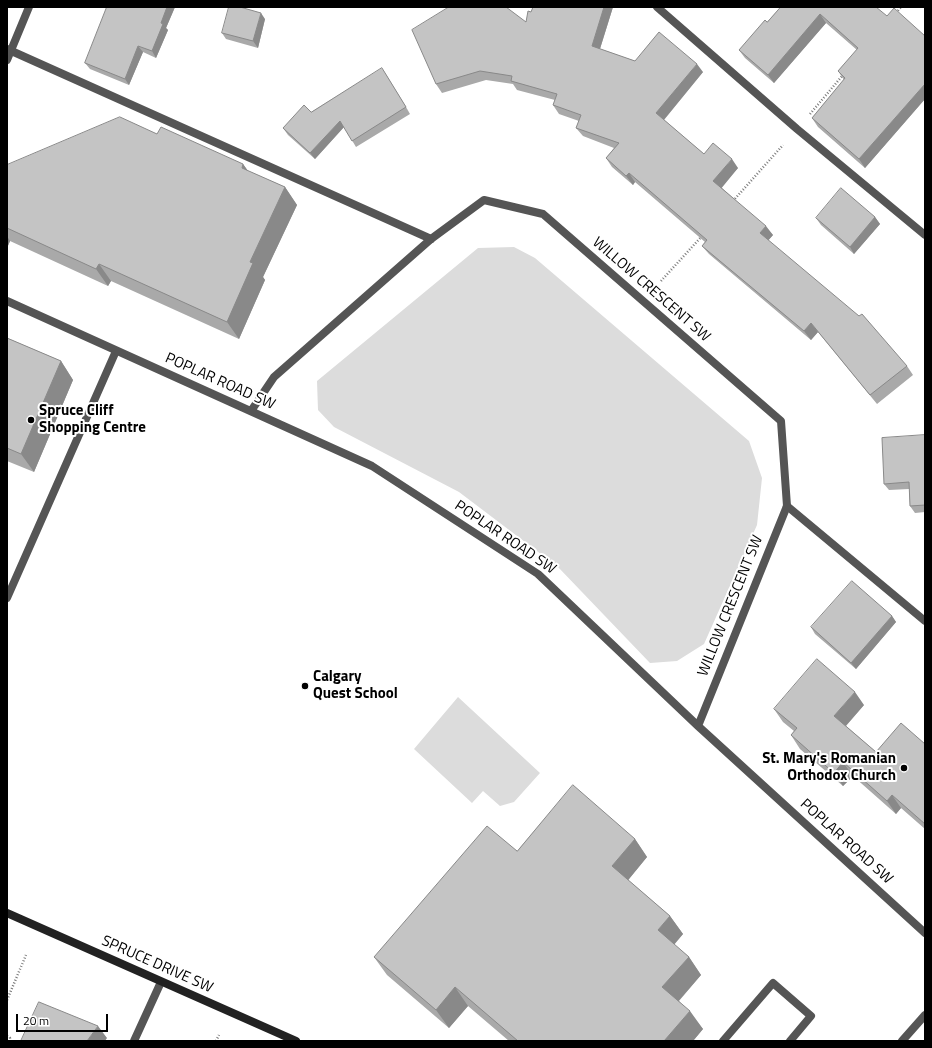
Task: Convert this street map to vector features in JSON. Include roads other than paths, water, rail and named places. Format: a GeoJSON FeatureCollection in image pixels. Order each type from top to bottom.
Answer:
{"type":"FeatureCollection","features":[{"type":"Feature","properties":{"kind":"street"},"geometry":{"type":"LineString","coordinates":[[7,60],[9,50],[29,7]]}},
{"type":"Feature","properties":{"kind":"street"},"geometry":{"type":"LineString","coordinates":[[657,7],[797,129],[925,235]]}},
{"type":"Feature","properties":{"kind":"street"},"geometry":{"type":"LineString","coordinates":[[9,50],[431,239]]}},
{"type":"Feature","properties":{"kind":"street","name":"WILLOW CRESCENT SW"},"geometry":{"type":"LineString","coordinates":[[251,411],[274,377],[431,239],[484,200],[543,214],[782,421],[788,506],[698,726]]}},
{"type":"Feature","properties":{"kind":"street","name":"POPLAR ROAD SW"},"geometry":{"type":"LineString","coordinates":[[7,301],[372,466],[538,574],[698,726],[925,933]]}},
{"type":"Feature","properties":{"kind":"street"},"geometry":{"type":"LineString","coordinates":[[7,598],[116,351]]}},
{"type":"Feature","properties":{"kind":"street"},"geometry":{"type":"LineString","coordinates":[[788,506],[925,621]]}},
{"type":"Feature","properties":{"kind":"street","name":"SPRUCE DRIVE SW"},"geometry":{"type":"LineString","coordinates":[[7,914],[296,1041]]}},
{"type":"Feature","properties":{"kind":"street"},"geometry":{"type":"LineString","coordinates":[[134,1041],[161,982]]}},
{"type":"Feature","properties":{"kind":"street"},"geometry":{"type":"LineString","coordinates":[[723,1041],[773,983],[811,1016],[790,1041]]}},
{"type":"Feature","properties":{"kind":"street"},"geometry":{"type":"LineString","coordinates":[[902,1041],[925,1015]]}},
{"type":"Feature","properties":{"kind":"place","name":"Spruce Cliff Shopping Centre"},"geometry":{"type":"Point","coordinates":[31,420]}},
{"type":"Feature","properties":{"kind":"place","name":"Calgary Quest School"},"geometry":{"type":"Point","coordinates":[305,686]}},
{"type":"Feature","properties":{"kind":"place","name":"St. Mary's Romanian Orthodox Church"},"geometry":{"type":"Point","coordinates":[904,768]}}]}
